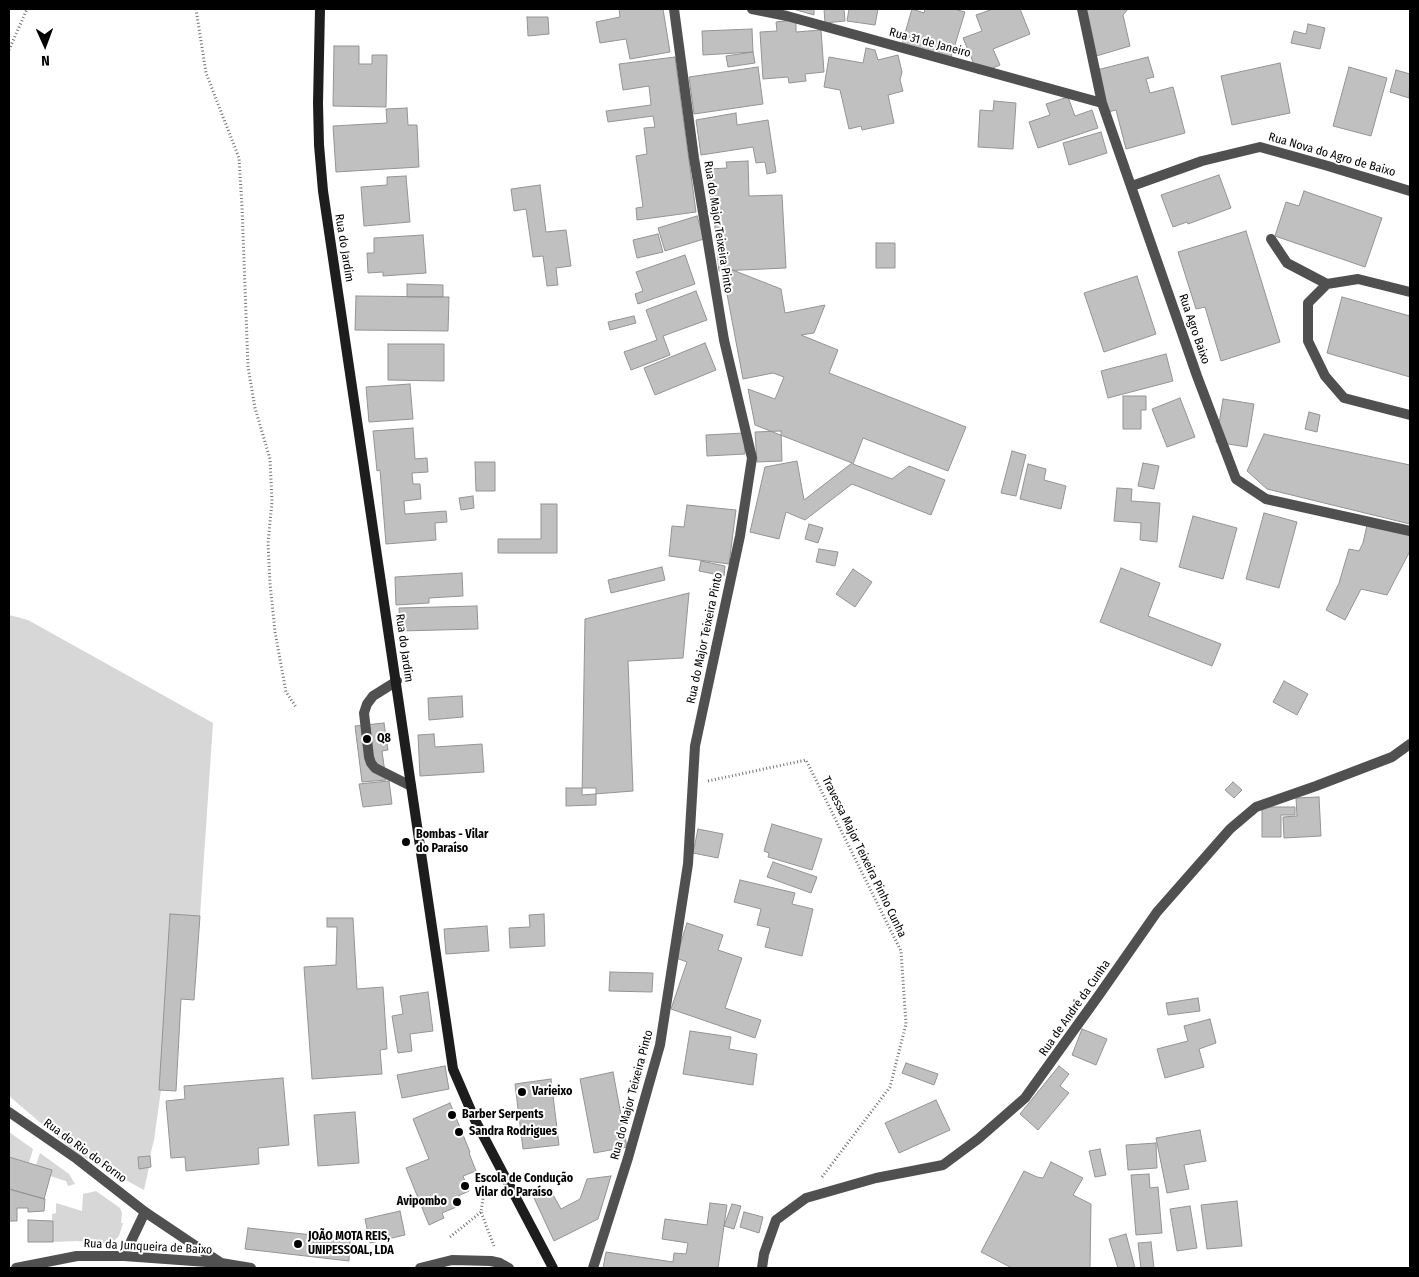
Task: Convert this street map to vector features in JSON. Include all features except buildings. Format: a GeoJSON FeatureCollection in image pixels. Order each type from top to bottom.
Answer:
{"type":"FeatureCollection","features":[{"type":"Feature","properties":{"kind":"main road","name":"Rua do Jardim"},"geometry":{"type":"LineString","coordinates":[[320,9],[318,103],[323,191],[453,1069],[475,1120],[553,1268]]}},
{"type":"Feature","properties":{"kind":"street","name":"Rua do Major Teixeira Pinto"},"geometry":{"type":"LineString","coordinates":[[593,1268],[628,1158],[660,1045],[688,864],[695,746],[740,536],[752,458],[724,340],[694,158],[674,9]]}},
{"type":"Feature","properties":{"kind":"street","name":"Rua 31 de Janeiro"},"geometry":{"type":"LineString","coordinates":[[752,9],[786,16],[1102,103]]}},
{"type":"Feature","properties":{"kind":"street","name":"Rua Agro Baixo"},"geometry":{"type":"LineString","coordinates":[[1082,9],[1102,103],[1197,376],[1236,478],[1266,499],[1410,531]]}},
{"type":"Feature","properties":{"kind":"street","name":"Rua Nova do Agro de Baixo"},"geometry":{"type":"LineString","coordinates":[[1132,186],[1202,161],[1260,147],[1410,191]]}},
{"type":"Feature","properties":{"kind":"street"},"geometry":{"type":"LineString","coordinates":[[1271,239],[1287,263],[1326,284],[1358,279],[1410,292]]}},
{"type":"Feature","properties":{"kind":"street"},"geometry":{"type":"LineString","coordinates":[[1326,284],[1308,303],[1308,341],[1325,376],[1344,398],[1410,416]]}},
{"type":"Feature","properties":{"kind":"street"},"geometry":{"type":"LineString","coordinates":[[397,681],[372,696],[367,704],[364,713],[369,757],[371,764],[375,768],[411,786]]}},
{"type":"Feature","properties":{"kind":"street","name":"Rua de André da Cunha"},"geometry":{"type":"LineString","coordinates":[[762,1268],[764,1254],[776,1220],[806,1198],[876,1178],[943,1165],[978,1139],[1025,1098],[1157,912],[1230,828],[1256,807],[1392,757],[1410,744]]}},
{"type":"Feature","properties":{"kind":"street","name":"Rua do Rio do Forno"},"geometry":{"type":"LineString","coordinates":[[9,1112],[77,1159],[145,1212],[221,1263]]}},
{"type":"Feature","properties":{"kind":"street"},"geometry":{"type":"LineString","coordinates":[[124,1256],[145,1212]]}},
{"type":"Feature","properties":{"kind":"street","name":"Rua da Junqueira de Baixo"},"geometry":{"type":"LineString","coordinates":[[16,1268],[77,1256],[124,1256],[221,1263],[251,1268]]}},
{"type":"Feature","properties":{"kind":"street"},"geometry":{"type":"LineString","coordinates":[[420,1268],[452,1260],[491,1261],[510,1268]]}},
{"type":"Feature","properties":{"kind":"path"},"geometry":{"type":"LineString","coordinates":[[9,50],[27,9]]}},
{"type":"Feature","properties":{"kind":"path"},"geometry":{"type":"LineString","coordinates":[[196,9],[206,73],[239,158],[248,367],[256,408],[270,459],[272,502],[268,543],[275,632],[286,692],[296,707]]}},
{"type":"Feature","properties":{"kind":"path","name":"Travessa Major Teixeira Pinho Cunha"},"geometry":{"type":"LineString","coordinates":[[693,784],[806,760],[900,951],[906,1024],[890,1087],[806,1198]]}},
{"type":"Feature","properties":{"kind":"path"},"geometry":{"type":"LineString","coordinates":[[450,1237],[482,1212],[500,1263]]}},
{"type":"Feature","properties":{"kind":"shaded area"},"geometry":{"type":"Polygon","coordinates":[[[9,615],[28,620],[213,723],[200,916],[170,915],[161,1090],[150,1156],[138,1157],[139,1168],[149,1167],[144,1190],[76,1153],[9,1096],[9,615]]]}},
{"type":"Feature","properties":{"kind":"shaded area"},"geometry":{"type":"Polygon","coordinates":[[[9,1132],[33,1149],[29,1163],[9,1157],[9,1132]]]}},
{"type":"Feature","properties":{"kind":"shaded area"},"geometry":{"type":"Polygon","coordinates":[[[40,1153],[69,1174],[75,1184],[68,1186],[66,1181],[50,1176],[52,1170],[36,1165],[40,1153]]]}},
{"type":"Feature","properties":{"kind":"shaded area"},"geometry":{"type":"Polygon","coordinates":[[[96,1191],[120,1208],[122,1213],[121,1223],[123,1223],[119,1236],[111,1244],[76,1241],[53,1242],[52,1214],[56,1213],[56,1203],[82,1211],[83,1194],[96,1191]]]}},
{"type":"Feature","properties":{"kind":"place","name":"Q8"},"geometry":{"type":"Point","coordinates":[367,739]}},
{"type":"Feature","properties":{"kind":"place","name":"Bombas - Vilar do Paraíso"},"geometry":{"type":"Point","coordinates":[406,842]}},
{"type":"Feature","properties":{"kind":"place","name":"Varieixo"},"geometry":{"type":"Point","coordinates":[522,1092]}},
{"type":"Feature","properties":{"kind":"place","name":"Barber Serpents"},"geometry":{"type":"Point","coordinates":[452,1115]}},
{"type":"Feature","properties":{"kind":"place","name":"Sandra Rodrigues"},"geometry":{"type":"Point","coordinates":[459,1132]}},
{"type":"Feature","properties":{"kind":"place","name":"Escola de Condução Vilar do Paraíso"},"geometry":{"type":"Point","coordinates":[465,1186]}},
{"type":"Feature","properties":{"kind":"place","name":"Avipombo"},"geometry":{"type":"Point","coordinates":[457,1202]}},
{"type":"Feature","properties":{"kind":"place","name":"JOÃO MOTA REIS, UNIPESSOAL, LDA"},"geometry":{"type":"Point","coordinates":[298,1244]}}]}
